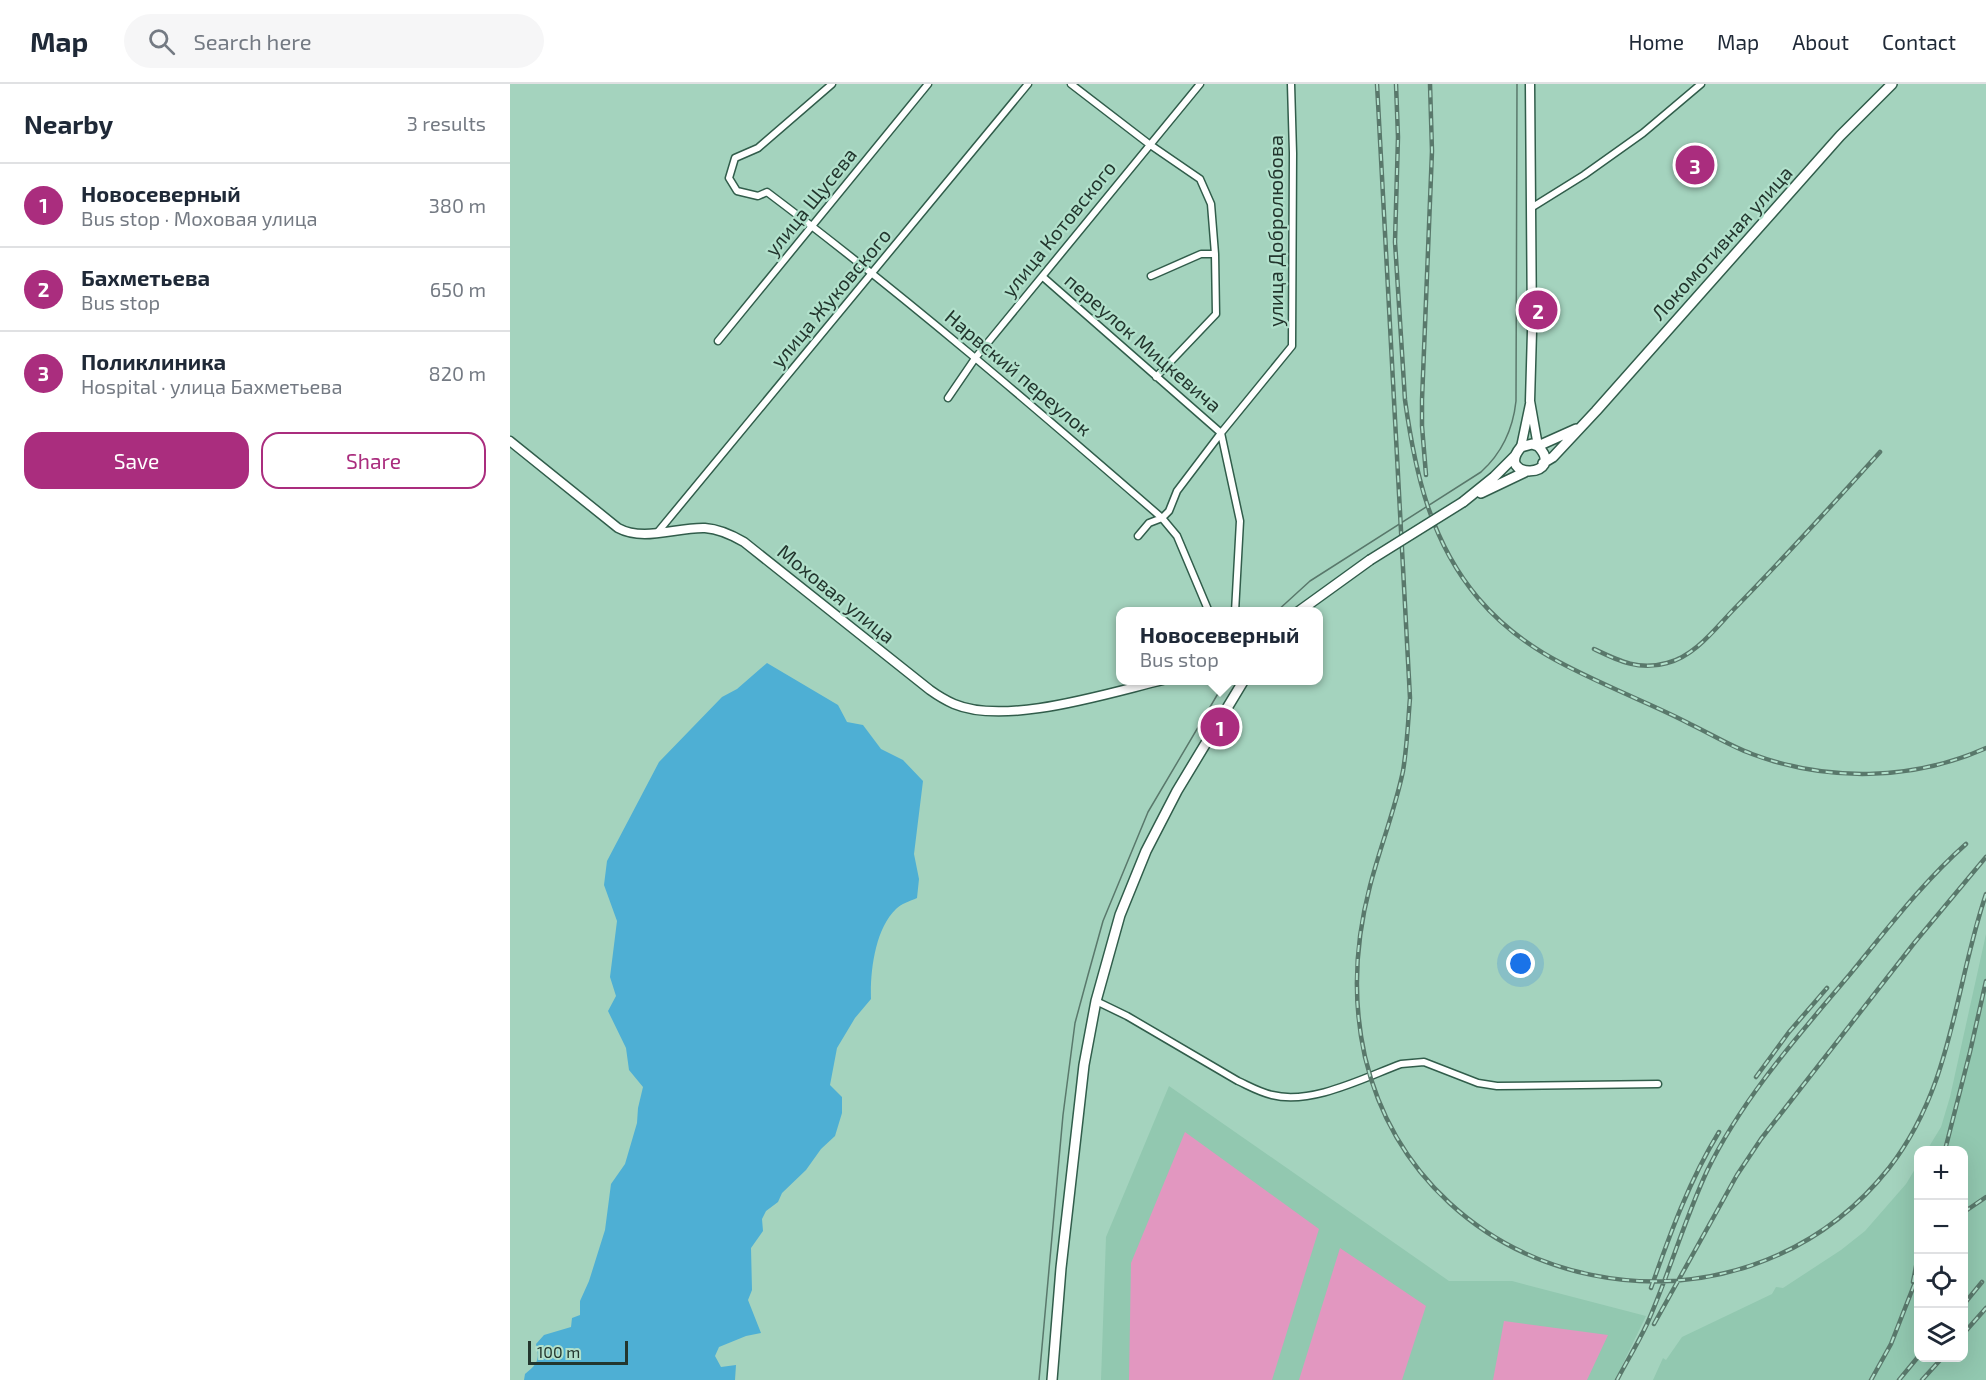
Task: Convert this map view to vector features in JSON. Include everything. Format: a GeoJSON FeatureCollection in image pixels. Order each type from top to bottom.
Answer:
{"type":"FeatureCollection","features":[{"type":"Feature","properties":{"kind":"main road","name":"Локомотивная улица"},"geometry":{"type":"LineString","coordinates":[[1543,463],[1566,443],[1596,411],[1840,136],[1892,84]]}},
{"type":"Feature","properties":{"kind":"main road"},"geometry":{"type":"LineString","coordinates":[[1463,502],[1494,477],[1521,447],[1532,444],[1538,446],[1579,428]]}},
{"type":"Feature","properties":{"kind":"main road"},"geometry":{"type":"LineString","coordinates":[[1302,607],[1370,560],[1463,502],[1525,472],[1539,469],[1544,457],[1538,446]]}},
{"type":"Feature","properties":{"kind":"main road"},"geometry":{"type":"LineString","coordinates":[[1515,456],[1516,462],[1525,472]]}},
{"type":"Feature","properties":{"kind":"main road"},"geometry":{"type":"LineString","coordinates":[[1052,1380],[1061,1268],[1082,1076],[1096,1001],[1120,915],[1146,851],[1178,791],[1242,685]]}},
{"type":"Feature","properties":{"kind":"street","name":"Нарвский переулок"},"geometry":{"type":"LineString","coordinates":[[832,84],[827,91],[758,148],[735,158],[729,178],[736,191],[758,196],[766,192],[813,226],[976,357],[1162,518],[1177,536],[1207,607]]}},
{"type":"Feature","properties":{"kind":"street","name":"улица Щусева"},"geometry":{"type":"LineString","coordinates":[[718,340],[928,84]]}},
{"type":"Feature","properties":{"kind":"street","name":"улица Жуковского"},"geometry":{"type":"LineString","coordinates":[[657,533],[1028,84]]}},
{"type":"Feature","properties":{"kind":"street"},"geometry":{"type":"LineString","coordinates":[[1071,84],[1149,144],[1200,179],[1211,204],[1216,314],[1156,377]]}},
{"type":"Feature","properties":{"kind":"street","name":"улица Котовского"},"geometry":{"type":"LineString","coordinates":[[948,398],[976,357],[1200,84]]}},
{"type":"Feature","properties":{"kind":"street","name":"улица Добролюбова"},"geometry":{"type":"LineString","coordinates":[[1138,536],[1149,523],[1162,518],[1172,506],[1177,490],[1292,346],[1291,84]]}},
{"type":"Feature","properties":{"kind":"street"},"geometry":{"type":"LineString","coordinates":[[1521,447],[1530,401],[1532,208],[1530,84]]}},
{"type":"Feature","properties":{"kind":"street"},"geometry":{"type":"LineString","coordinates":[[1532,208],[1643,133],[1701,84]]}},
{"type":"Feature","properties":{"kind":"street"},"geometry":{"type":"LineString","coordinates":[[1151,276],[1201,254],[1215,254]]}},
{"type":"Feature","properties":{"kind":"street","name":"переулок Мицкевича"},"geometry":{"type":"LineString","coordinates":[[1043,277],[1221,433]]}},
{"type":"Feature","properties":{"kind":"street"},"geometry":{"type":"LineString","coordinates":[[1530,401],[1538,446]]}},
{"type":"Feature","properties":{"kind":"street"},"geometry":{"type":"LineString","coordinates":[[1221,433],[1240,521],[1235,607]]}},
{"type":"Feature","properties":{"kind":"street","name":"Моховая улица"},"geometry":{"type":"LineString","coordinates":[[510,441],[618,528],[628,533],[657,533],[706,528],[725,532],[744,542],[930,690],[955,704],[986,711],[1016,711],[1050,706],[1145,685]]}},
{"type":"Feature","properties":{"kind":"street"},"geometry":{"type":"LineString","coordinates":[[1096,1001],[1127,1016],[1256,1090],[1290,1098],[1308,1096],[1413,1062],[1424,1062],[1478,1083],[1497,1086],[1658,1084]]}},
{"type":"Feature","properties":{"kind":"shaded area"},"geometry":{"type":"Polygon","coordinates":[[[1986,934],[1986,1380],[1653,1380],[1663,1358],[1666,1360],[1682,1337],[1772,1294],[1776,1287],[1783,1288],[1841,1250],[1865,1231],[1906,1184],[1914,1171],[1914,1362],[1968,1362],[1968,1146],[1929,1146],[1941,1127],[1950,1097],[1986,934]]]}},
{"type":"Feature","properties":{"kind":"shaded area"},"geometry":{"type":"Polygon","coordinates":[[[1169,1086],[1449,1281],[1512,1281],[1646,1316],[1615,1380],[1101,1380],[1106,1237],[1169,1086]]]}},
{"type":"Feature","properties":{"kind":"shaded area"},"geometry":{"type":"Polygon","coordinates":[[[1185,1132],[1319,1229],[1272,1380],[1129,1380],[1131,1263],[1185,1132]]]}},
{"type":"Feature","properties":{"kind":"shaded area"},"geometry":{"type":"Polygon","coordinates":[[[1340,1248],[1426,1306],[1402,1380],[1299,1380],[1340,1248]]]}},
{"type":"Feature","properties":{"kind":"shaded area"},"geometry":{"type":"Polygon","coordinates":[[[1504,1321],[1608,1335],[1587,1380],[1493,1380],[1504,1321]]]}},
{"type":"Feature","properties":{"kind":"water"},"geometry":{"type":"Polygon","coordinates":[[[767,663],[838,705],[847,722],[863,725],[881,749],[903,760],[923,781],[914,854],[919,879],[917,898],[896,909],[883,928],[875,951],[871,999],[855,1018],[837,1048],[830,1085],[842,1097],[842,1113],[835,1136],[821,1149],[806,1170],[782,1193],[778,1202],[766,1211],[762,1219],[763,1231],[751,1248],[752,1290],[748,1300],[761,1333],[746,1336],[719,1347],[715,1356],[721,1367],[736,1365],[735,1380],[524,1380],[525,1374],[537,1361],[536,1344],[544,1335],[571,1327],[572,1318],[580,1315],[580,1301],[589,1281],[605,1230],[611,1184],[625,1164],[637,1123],[643,1087],[629,1070],[626,1048],[608,1011],[616,996],[610,977],[617,921],[604,885],[607,861],[659,762],[722,697],[737,689],[767,663]]]}},
{"type":"Feature","properties":{"kind":"tram line"},"geometry":{"type":"LineString","coordinates":[[1281,607],[1310,581],[1481,472],[1501,449],[1509,431],[1516,401],[1517,84]]}},
{"type":"Feature","properties":{"kind":"tram line"},"geometry":{"type":"LineString","coordinates":[[1039,1380],[1063,1115],[1075,1023],[1103,921],[1148,812],[1223,685]]}},
{"type":"Feature","properties":{"kind":"railway"},"geometry":{"type":"LineString","coordinates":[[1377,84],[1410,698],[1403,771],[1370,886],[1361,929],[1357,992],[1365,1057],[1398,1139],[1450,1203],[1516,1249],[1591,1275],[1671,1281],[1751,1266],[1825,1228],[1889,1168],[1910,1137],[1927,1104],[1950,1036],[1975,930],[1986,894]]}},
{"type":"Feature","properties":{"kind":"railway"},"geometry":{"type":"LineString","coordinates":[[1396,84],[1398,137],[1395,242],[1405,400],[1409,427],[1420,479],[1436,529],[1461,576],[1478,598],[1513,632],[1572,669],[1736,747],[1781,763],[1810,770],[1839,773],[1899,772],[1929,767],[1986,748]]}},
{"type":"Feature","properties":{"kind":"railway"},"geometry":{"type":"LineString","coordinates":[[1426,475],[1422,400],[1432,151],[1430,84]]}},
{"type":"Feature","properties":{"kind":"railway"},"geometry":{"type":"LineString","coordinates":[[1594,649],[1629,664],[1647,666],[1667,663],[1687,654],[1714,631],[1880,452]]}},
{"type":"Feature","properties":{"kind":"railway"},"geometry":{"type":"LineString","coordinates":[[1617,1380],[1647,1324],[1707,1171],[1737,1118],[1792,1043],[1892,922],[1935,874],[1966,844]]}},
{"type":"Feature","properties":{"kind":"railway"},"geometry":{"type":"LineString","coordinates":[[1654,1324],[1737,1175],[1761,1139],[1915,942],[1986,857]]}},
{"type":"Feature","properties":{"kind":"railway"},"geometry":{"type":"LineString","coordinates":[[1946,1146],[1986,981]]}},
{"type":"Feature","properties":{"kind":"railway"},"geometry":{"type":"LineString","coordinates":[[1756,1077],[1789,1032],[1827,988]]}},
{"type":"Feature","properties":{"kind":"railway"},"geometry":{"type":"LineString","coordinates":[[1651,1288],[1689,1189],[1719,1132]]}},
{"type":"Feature","properties":{"kind":"railway"},"geometry":{"type":"LineString","coordinates":[[1968,1209],[1986,1197]]}},
{"type":"Feature","properties":{"kind":"railway"},"geometry":{"type":"LineString","coordinates":[[1913,1282],[1914,1277]]}},
{"type":"Feature","properties":{"kind":"railway"},"geometry":{"type":"LineString","coordinates":[[1968,1299],[1982,1282]]}},
{"type":"Feature","properties":{"kind":"railway"},"geometry":{"type":"LineString","coordinates":[[1871,1380],[1891,1344],[1914,1285]]}},
{"type":"Feature","properties":{"kind":"railway"},"geometry":{"type":"LineString","coordinates":[[1968,1328],[1986,1308]]}},
{"type":"Feature","properties":{"kind":"railway"},"geometry":{"type":"LineString","coordinates":[[1899,1380],[1914,1362]]}},
{"type":"Feature","properties":{"kind":"railway"},"geometry":{"type":"LineString","coordinates":[[1922,1380],[1938,1362]]}},
{"type":"Feature","properties":{"kind":"place","name":"Поликлиника"},"geometry":{"type":"Point","coordinates":[1695,165]}},
{"type":"Feature","properties":{"kind":"place","name":"Бахметьева"},"geometry":{"type":"Point","coordinates":[1538,310]}},
{"type":"Feature","properties":{"kind":"place","name":"Новосеверный"},"geometry":{"type":"Point","coordinates":[1220,727]}}]}
